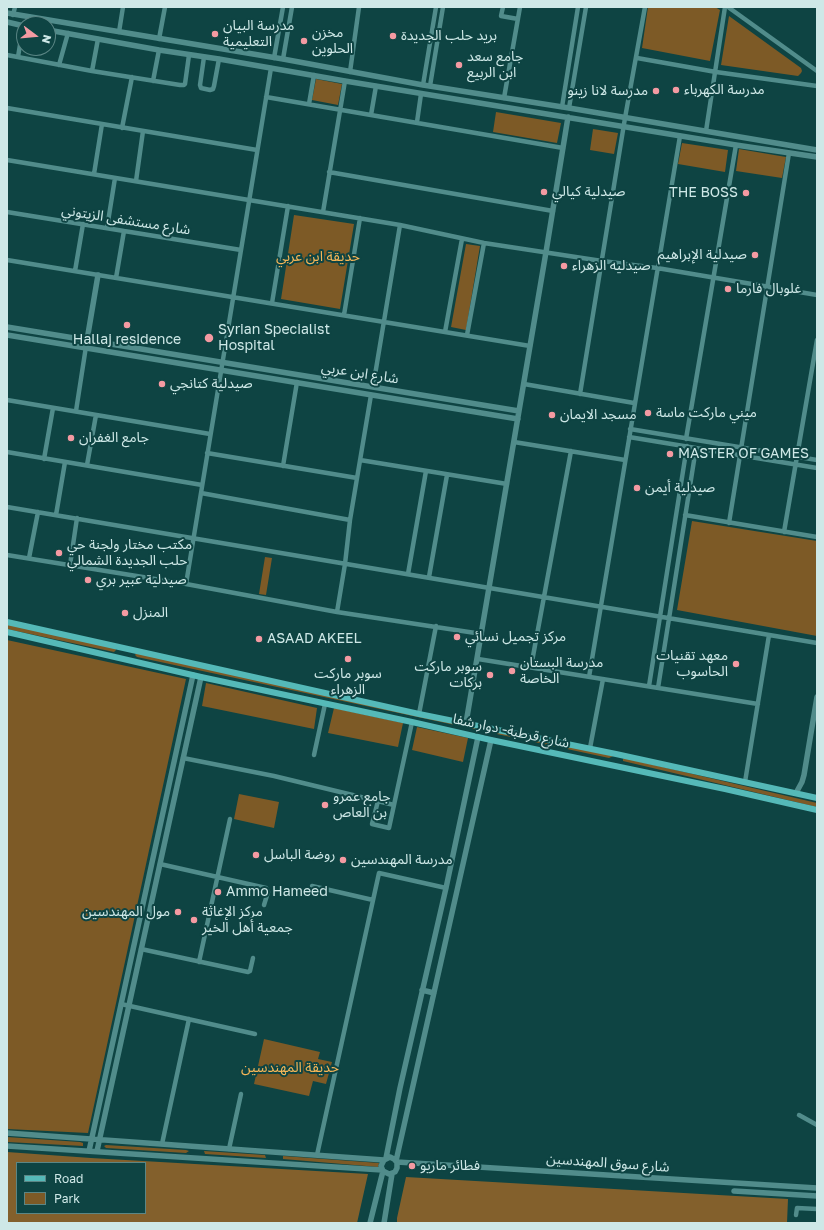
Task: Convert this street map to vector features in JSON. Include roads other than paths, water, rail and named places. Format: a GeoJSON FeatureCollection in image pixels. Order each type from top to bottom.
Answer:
{"type":"FeatureCollection","features":[{"type":"Feature","properties":{"kind":"main road"},"geometry":{"type":"LineString","coordinates":[[7,622],[419,714],[590,748],[817,798]]}},
{"type":"Feature","properties":{"kind":"main road","name":"شارع قرطبة- دوار شفا"},"geometry":{"type":"LineString","coordinates":[[7,632],[201,677],[817,810]]}},
{"type":"Feature","properties":{"kind":"main road"},"geometry":{"type":"LineString","coordinates":[[124,660],[126,649]]}},
{"type":"Feature","properties":{"kind":"main road"},"geometry":{"type":"LineString","coordinates":[[364,712],[366,702]]}},
{"type":"Feature","properties":{"kind":"main road"},"geometry":{"type":"LineString","coordinates":[[613,766],[616,754]]}},
{"type":"Feature","properties":{"kind":"main road"},"geometry":{"type":"LineString","coordinates":[[725,789],[727,778]]}},
{"type":"Feature","properties":{"kind":"street"},"geometry":{"type":"LineString","coordinates":[[15,7],[10,14],[283,59],[424,85],[817,150]]}},
{"type":"Feature","properties":{"kind":"street"},"geometry":{"type":"LineString","coordinates":[[119,32],[123,7]]}},
{"type":"Feature","properties":{"kind":"street"},"geometry":{"type":"LineString","coordinates":[[159,39],[165,7]]}},
{"type":"Feature","properties":{"kind":"street"},"geometry":{"type":"LineString","coordinates":[[274,58],[282,7]]}},
{"type":"Feature","properties":{"kind":"street"},"geometry":{"type":"LineString","coordinates":[[283,59],[292,7]]}},
{"type":"Feature","properties":{"kind":"street"},"geometry":{"type":"LineString","coordinates":[[350,72],[359,7]]}},
{"type":"Feature","properties":{"kind":"street"},"geometry":{"type":"LineString","coordinates":[[424,85],[436,7]]}},
{"type":"Feature","properties":{"kind":"street"},"geometry":{"type":"LineString","coordinates":[[430,86],[443,7]]}},
{"type":"Feature","properties":{"kind":"street"},"geometry":{"type":"LineString","coordinates":[[503,7],[501,16],[518,18]]}},
{"type":"Feature","properties":{"kind":"street"},"geometry":{"type":"LineString","coordinates":[[504,98],[520,7]]}},
{"type":"Feature","properties":{"kind":"street"},"geometry":{"type":"LineString","coordinates":[[562,107],[578,7]]}},
{"type":"Feature","properties":{"kind":"street"},"geometry":{"type":"LineString","coordinates":[[569,108],[586,7]]}},
{"type":"Feature","properties":{"kind":"street"},"geometry":{"type":"LineString","coordinates":[[580,394],[625,118],[645,7]]}},
{"type":"Feature","properties":{"kind":"street"},"geometry":{"type":"LineString","coordinates":[[706,131],[725,7]]}},
{"type":"Feature","properties":{"kind":"street"},"geometry":{"type":"LineString","coordinates":[[728,7],[817,71]]}},
{"type":"Feature","properties":{"kind":"street"},"geometry":{"type":"LineString","coordinates":[[56,31],[421,94],[817,157]]}},
{"type":"Feature","properties":{"kind":"street"},"geometry":{"type":"LineString","coordinates":[[59,65],[68,33]]}},
{"type":"Feature","properties":{"kind":"street"},"geometry":{"type":"LineString","coordinates":[[92,71],[98,39]]}},
{"type":"Feature","properties":{"kind":"street"},"geometry":{"type":"LineString","coordinates":[[152,81],[159,50]]}},
{"type":"Feature","properties":{"kind":"street"},"geometry":{"type":"LineString","coordinates":[[7,55],[92,71],[184,85],[188,55]]}},
{"type":"Feature","properties":{"kind":"street"},"geometry":{"type":"LineString","coordinates":[[204,57],[200,85],[201,88],[210,90],[213,89],[214,86],[219,59]]}},
{"type":"Feature","properties":{"kind":"street"},"geometry":{"type":"LineString","coordinates":[[637,58],[716,72],[817,86]]}},
{"type":"Feature","properties":{"kind":"street"},"geometry":{"type":"LineString","coordinates":[[186,584],[271,68]]}},
{"type":"Feature","properties":{"kind":"street"},"geometry":{"type":"LineString","coordinates":[[310,104],[314,75]]}},
{"type":"Feature","properties":{"kind":"street"},"geometry":{"type":"LineString","coordinates":[[122,128],[132,77]]}},
{"type":"Feature","properties":{"kind":"street"},"geometry":{"type":"LineString","coordinates":[[323,212],[345,81]]}},
{"type":"Feature","properties":{"kind":"street"},"geometry":{"type":"LineString","coordinates":[[371,114],[376,86]]}},
{"type":"Feature","properties":{"kind":"street"},"geometry":{"type":"LineString","coordinates":[[417,122],[421,94]]}},
{"type":"Feature","properties":{"kind":"street"},"geometry":{"type":"LineString","coordinates":[[266,97],[563,148]]}},
{"type":"Feature","properties":{"kind":"street"},"geometry":{"type":"LineString","coordinates":[[7,108],[257,150]]}},
{"type":"Feature","properties":{"kind":"street"},"geometry":{"type":"LineString","coordinates":[[466,723],[490,588],[568,117]]}},
{"type":"Feature","properties":{"kind":"street"},"geometry":{"type":"LineString","coordinates":[[94,174],[102,124]]}},
{"type":"Feature","properties":{"kind":"street"},"geometry":{"type":"LineString","coordinates":[[136,181],[143,131]]}},
{"type":"Feature","properties":{"kind":"street"},"geometry":{"type":"LineString","coordinates":[[589,676],[680,136]]}},
{"type":"Feature","properties":{"kind":"street"},"geometry":{"type":"LineString","coordinates":[[686,438],[736,145]]}},
{"type":"Feature","properties":{"kind":"street"},"geometry":{"type":"LineString","coordinates":[[729,523],[789,153]]}},
{"type":"Feature","properties":{"kind":"street"},"geometry":{"type":"LineString","coordinates":[[7,160],[360,218],[484,243],[657,268],[817,295]]}},
{"type":"Feature","properties":{"kind":"street"},"geometry":{"type":"LineString","coordinates":[[329,172],[553,211]]}},
{"type":"Feature","properties":{"kind":"street"},"geometry":{"type":"LineString","coordinates":[[107,228],[115,178]]}},
{"type":"Feature","properties":{"kind":"street"},"geometry":{"type":"LineString","coordinates":[[272,303],[288,206]]}},
{"type":"Feature","properties":{"kind":"street","name":"شارع مستشفى الزيتوني"},"geometry":{"type":"LineString","coordinates":[[7,212],[241,250]]}},
{"type":"Feature","properties":{"kind":"street"},"geometry":{"type":"LineString","coordinates":[[344,315],[360,218]]}},
{"type":"Feature","properties":{"kind":"street"},"geometry":{"type":"LineString","coordinates":[[75,271],[83,224]]}},
{"type":"Feature","properties":{"kind":"street"},"geometry":{"type":"LineString","coordinates":[[373,387],[400,225]]}},
{"type":"Feature","properties":{"kind":"street"},"geometry":{"type":"LineString","coordinates":[[116,278],[124,231]]}},
{"type":"Feature","properties":{"kind":"street"},"geometry":{"type":"LineString","coordinates":[[445,332],[462,239]]}},
{"type":"Feature","properties":{"kind":"street"},"geometry":{"type":"LineString","coordinates":[[467,335],[484,243]]}},
{"type":"Feature","properties":{"kind":"street"},"geometry":{"type":"LineString","coordinates":[[7,260],[530,346]]}},
{"type":"Feature","properties":{"kind":"street"},"geometry":{"type":"LineString","coordinates":[[76,412],[98,275]]}},
{"type":"Feature","properties":{"kind":"street","name":"شارع ابن عربي"},"geometry":{"type":"LineString","coordinates":[[7,327],[519,411]]}},
{"type":"Feature","properties":{"kind":"street"},"geometry":{"type":"LineString","coordinates":[[7,335],[518,419]]}},
{"type":"Feature","properties":{"kind":"street"},"geometry":{"type":"LineString","coordinates":[[784,532],[817,340]]}},
{"type":"Feature","properties":{"kind":"street"},"geometry":{"type":"LineString","coordinates":[[282,466],[297,382]]}},
{"type":"Feature","properties":{"kind":"street"},"geometry":{"type":"LineString","coordinates":[[524,384],[634,403]]}},
{"type":"Feature","properties":{"kind":"street"},"geometry":{"type":"LineString","coordinates":[[337,612],[345,564],[350,520],[371,394]]}},
{"type":"Feature","properties":{"kind":"street"},"geometry":{"type":"LineString","coordinates":[[418,402],[419,394]]}},
{"type":"Feature","properties":{"kind":"street"},"geometry":{"type":"LineString","coordinates":[[7,400],[210,434]]}},
{"type":"Feature","properties":{"kind":"street"},"geometry":{"type":"LineString","coordinates":[[44,459],[53,408]]}},
{"type":"Feature","properties":{"kind":"street"},"geometry":{"type":"LineString","coordinates":[[87,465],[96,415]]}},
{"type":"Feature","properties":{"kind":"street"},"geometry":{"type":"LineString","coordinates":[[630,429],[817,460]]}},
{"type":"Feature","properties":{"kind":"street"},"geometry":{"type":"LineString","coordinates":[[629,437],[817,468]]}},
{"type":"Feature","properties":{"kind":"street"},"geometry":{"type":"LineString","coordinates":[[514,442],[625,460]]}},
{"type":"Feature","properties":{"kind":"street"},"geometry":{"type":"LineString","coordinates":[[649,686],[687,446]]}},
{"type":"Feature","properties":{"kind":"street"},"geometry":{"type":"LineString","coordinates":[[658,688],[696,448]]}},
{"type":"Feature","properties":{"kind":"street"},"geometry":{"type":"LineString","coordinates":[[531,667],[571,451]]}},
{"type":"Feature","properties":{"kind":"street"},"geometry":{"type":"LineString","coordinates":[[7,452],[202,485]]}},
{"type":"Feature","properties":{"kind":"street"},"geometry":{"type":"LineString","coordinates":[[207,453],[357,478]]}},
{"type":"Feature","properties":{"kind":"street"},"geometry":{"type":"LineString","coordinates":[[360,460],[507,484]]}},
{"type":"Feature","properties":{"kind":"street"},"geometry":{"type":"LineString","coordinates":[[56,515],[65,462]]}},
{"type":"Feature","properties":{"kind":"street"},"geometry":{"type":"LineString","coordinates":[[408,574],[426,471]]}},
{"type":"Feature","properties":{"kind":"street"},"geometry":{"type":"LineString","coordinates":[[429,578],[446,475]]}},
{"type":"Feature","properties":{"kind":"street"},"geometry":{"type":"LineString","coordinates":[[201,493],[350,520]]}},
{"type":"Feature","properties":{"kind":"street"},"geometry":{"type":"LineString","coordinates":[[7,506],[817,643]]}},
{"type":"Feature","properties":{"kind":"street"},"geometry":{"type":"LineString","coordinates":[[30,558],[38,512]]}},
{"type":"Feature","properties":{"kind":"street"},"geometry":{"type":"LineString","coordinates":[[685,515],[817,537]]}},
{"type":"Feature","properties":{"kind":"street"},"geometry":{"type":"LineString","coordinates":[[70,565],[77,518]]}},
{"type":"Feature","properties":{"kind":"street"},"geometry":{"type":"LineString","coordinates":[[7,555],[186,584],[337,612],[482,634]]}},
{"type":"Feature","properties":{"kind":"street"},"geometry":{"type":"LineString","coordinates":[[419,714],[436,626]]}},
{"type":"Feature","properties":{"kind":"street"},"geometry":{"type":"LineString","coordinates":[[745,782],[769,635]]}},
{"type":"Feature","properties":{"kind":"street"},"geometry":{"type":"LineString","coordinates":[[478,659],[758,704]]}},
{"type":"Feature","properties":{"kind":"street"},"geometry":{"type":"LineString","coordinates":[[89,1151],[193,675]]}},
{"type":"Feature","properties":{"kind":"street"},"geometry":{"type":"LineString","coordinates":[[97,1152],[201,677]]}},
{"type":"Feature","properties":{"kind":"street"},"geometry":{"type":"LineString","coordinates":[[590,748],[603,679]]}},
{"type":"Feature","properties":{"kind":"street"},"geometry":{"type":"LineString","coordinates":[[796,793],[802,782],[804,774],[817,697]]}},
{"type":"Feature","properties":{"kind":"street"},"geometry":{"type":"LineString","coordinates":[[314,755],[325,704]]}},
{"type":"Feature","properties":{"kind":"street"},"geometry":{"type":"LineString","coordinates":[[378,801],[372,824],[389,828],[412,722]]}},
{"type":"Feature","properties":{"kind":"street"},"geometry":{"type":"LineString","coordinates":[[370,1223],[383,1170],[381,1166],[385,1159],[446,888],[478,737]]}},
{"type":"Feature","properties":{"kind":"street"},"geometry":{"type":"LineString","coordinates":[[384,1223],[392,1174],[398,1168],[397,1161],[412,1090],[491,740]]}},
{"type":"Feature","properties":{"kind":"street"},"geometry":{"type":"LineString","coordinates":[[175,756],[274,776],[394,805]]}},
{"type":"Feature","properties":{"kind":"street"},"geometry":{"type":"LineString","coordinates":[[199,962],[230,819]]}},
{"type":"Feature","properties":{"kind":"street"},"geometry":{"type":"LineString","coordinates":[[152,862],[266,888],[268,892],[264,905]]}},
{"type":"Feature","properties":{"kind":"street"},"geometry":{"type":"LineString","coordinates":[[317,1155],[379,873],[446,888]]}},
{"type":"Feature","properties":{"kind":"street"},"geometry":{"type":"LineString","coordinates":[[312,886],[373,900]]}},
{"type":"Feature","properties":{"kind":"street"},"geometry":{"type":"LineString","coordinates":[[133,947],[248,972],[250,971],[253,958]]}},
{"type":"Feature","properties":{"kind":"street"},"geometry":{"type":"LineString","coordinates":[[422,990],[434,993]]}},
{"type":"Feature","properties":{"kind":"street"},"geometry":{"type":"LineString","coordinates":[[121,1004],[255,1034]]}},
{"type":"Feature","properties":{"kind":"street"},"geometry":{"type":"LineString","coordinates":[[162,1144],[189,1019]]}},
{"type":"Feature","properties":{"kind":"street"},"geometry":{"type":"LineString","coordinates":[[400,1088],[412,1090]]}},
{"type":"Feature","properties":{"kind":"street"},"geometry":{"type":"LineString","coordinates":[[228,1149],[241,1094]]}},
{"type":"Feature","properties":{"kind":"street"},"geometry":{"type":"LineString","coordinates":[[799,1114],[817,1126]]}},
{"type":"Feature","properties":{"kind":"street"},"geometry":{"type":"LineString","coordinates":[[7,1134],[317,1155],[385,1159],[392,1158],[397,1161]]}},
{"type":"Feature","properties":{"kind":"street"},"geometry":{"type":"LineString","coordinates":[[7,1146],[383,1170],[387,1174],[392,1174]]}},
{"type":"Feature","properties":{"kind":"street"},"geometry":{"type":"LineString","coordinates":[[193,1158],[195,1147]]}},
{"type":"Feature","properties":{"kind":"street"},"geometry":{"type":"LineString","coordinates":[[268,1162],[270,1152]]}},
{"type":"Feature","properties":{"kind":"street","name":"شارع سوق المهندسين"},"geometry":{"type":"LineString","coordinates":[[397,1161],[817,1188]]}},
{"type":"Feature","properties":{"kind":"street"},"geometry":{"type":"LineString","coordinates":[[734,1191],[817,1196]]}},
{"type":"Feature","properties":{"kind":"street"},"geometry":{"type":"LineString","coordinates":[[796,1215],[797,1208],[817,1210]]}},
{"type":"Feature","properties":{"kind":"place","name":"مدرسة البيان التعليمية"},"geometry":{"type":"Point","coordinates":[215,34]}},
{"type":"Feature","properties":{"kind":"place","name":"بريد حلب الجديدة"},"geometry":{"type":"Point","coordinates":[393,36]}},
{"type":"Feature","properties":{"kind":"place","name":"مخزن الحلوين"},"geometry":{"type":"Point","coordinates":[304,41]}},
{"type":"Feature","properties":{"kind":"place","name":"جامع سعد ابن الربيع"},"geometry":{"type":"Point","coordinates":[459,65]}},
{"type":"Feature","properties":{"kind":"place","name":"مدرسة الكهرباء"},"geometry":{"type":"Point","coordinates":[676,90]}},
{"type":"Feature","properties":{"kind":"place","name":"مدرسة لانا زينو"},"geometry":{"type":"Point","coordinates":[656,91]}},
{"type":"Feature","properties":{"kind":"place","name":"صيدلية كيالي"},"geometry":{"type":"Point","coordinates":[544,192]}},
{"type":"Feature","properties":{"kind":"place","name":"THE BOSS"},"geometry":{"type":"Point","coordinates":[746,193]}},
{"type":"Feature","properties":{"kind":"place","name":"صيدلية الإبراهيم"},"geometry":{"type":"Point","coordinates":[755,255]}},
{"type":"Feature","properties":{"kind":"place","name":"صيدليه الزهراء"},"geometry":{"type":"Point","coordinates":[564,266]}},
{"type":"Feature","properties":{"kind":"place","name":"غلوبال فارما"},"geometry":{"type":"Point","coordinates":[728,289]}},
{"type":"Feature","properties":{"kind":"place","name":"Hallaj residence"},"geometry":{"type":"Point","coordinates":[127,325]}},
{"type":"Feature","properties":{"kind":"place","name":"Syrian Specialist Hospital"},"geometry":{"type":"Point","coordinates":[209,338]}},
{"type":"Feature","properties":{"kind":"place","name":"صيدلية كتانجي"},"geometry":{"type":"Point","coordinates":[162,384]}},
{"type":"Feature","properties":{"kind":"place","name":"ميني ماركت ماسة"},"geometry":{"type":"Point","coordinates":[648,413]}},
{"type":"Feature","properties":{"kind":"place","name":"مسجد الايمان"},"geometry":{"type":"Point","coordinates":[552,415]}},
{"type":"Feature","properties":{"kind":"place","name":"جامع الغفران"},"geometry":{"type":"Point","coordinates":[71,438]}},
{"type":"Feature","properties":{"kind":"place","name":"MASTER OF GAMES"},"geometry":{"type":"Point","coordinates":[670,454]}},
{"type":"Feature","properties":{"kind":"place","name":"صيدلية أيمن"},"geometry":{"type":"Point","coordinates":[637,488]}},
{"type":"Feature","properties":{"kind":"place","name":"مكتب مختار ولجنة حي حلب الجديدة الشمالي"},"geometry":{"type":"Point","coordinates":[59,553]}},
{"type":"Feature","properties":{"kind":"place","name":"صيدلية عبير بري"},"geometry":{"type":"Point","coordinates":[88,580]}},
{"type":"Feature","properties":{"kind":"place","name":"المنزل"},"geometry":{"type":"Point","coordinates":[125,613]}},
{"type":"Feature","properties":{"kind":"place","name":"مركز تجميل نسائي"},"geometry":{"type":"Point","coordinates":[457,637]}},
{"type":"Feature","properties":{"kind":"place","name":"ASAAD AKEEL"},"geometry":{"type":"Point","coordinates":[259,639]}},
{"type":"Feature","properties":{"kind":"place","name":"سوبر ماركت الزهراء"},"geometry":{"type":"Point","coordinates":[348,659]}},
{"type":"Feature","properties":{"kind":"place","name":"معهد تقنيات الحاسوب"},"geometry":{"type":"Point","coordinates":[736,664]}},
{"type":"Feature","properties":{"kind":"place","name":"مدرسة البستان الخاصة"},"geometry":{"type":"Point","coordinates":[512,671]}},
{"type":"Feature","properties":{"kind":"place","name":"سوبر ماركت بركات"},"geometry":{"type":"Point","coordinates":[490,675]}},
{"type":"Feature","properties":{"kind":"place","name":"جامع عمرو بن العاص"},"geometry":{"type":"Point","coordinates":[325,805]}},
{"type":"Feature","properties":{"kind":"place","name":"روضة الباسل"},"geometry":{"type":"Point","coordinates":[256,855]}},
{"type":"Feature","properties":{"kind":"place","name":"مدرسة المهندسين"},"geometry":{"type":"Point","coordinates":[343,860]}},
{"type":"Feature","properties":{"kind":"place","name":"Ammo Hameed"},"geometry":{"type":"Point","coordinates":[218,892]}},
{"type":"Feature","properties":{"kind":"place","name":"مول المهندسين"},"geometry":{"type":"Point","coordinates":[178,912]}},
{"type":"Feature","properties":{"kind":"place","name":"مركز الإغاثة جمعية أهل الخير"},"geometry":{"type":"Point","coordinates":[194,920]}},
{"type":"Feature","properties":{"kind":"place","name":"فطائر ماريو"},"geometry":{"type":"Point","coordinates":[412,1166]}},
{"type":"Feature","properties":{"kind":"park label","name":"حديقة ابن عربي"},"geometry":{"type":"Point","coordinates":[318,257]}},
{"type":"Feature","properties":{"kind":"park label","name":"حديقة المهندسين"},"geometry":{"type":"Point","coordinates":[290,1068]}}]}
